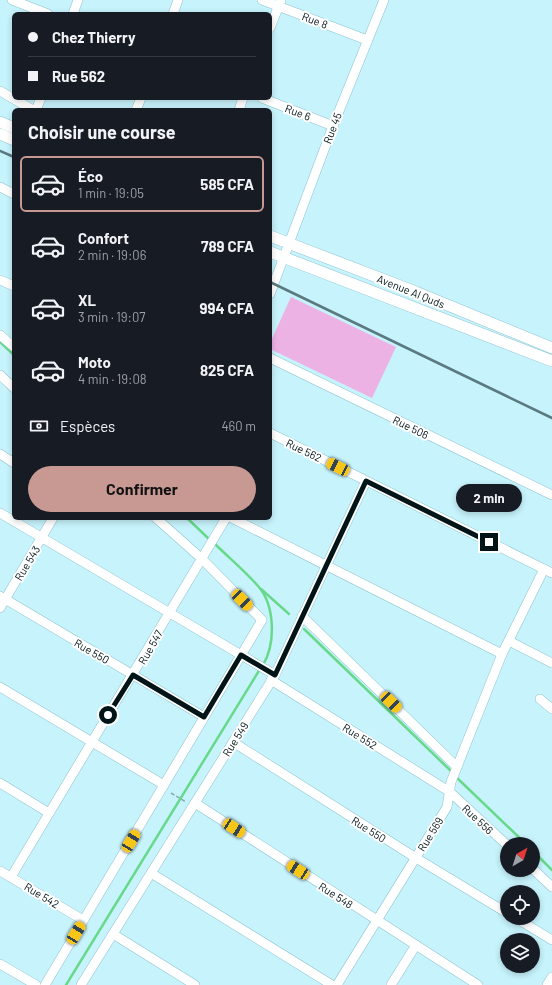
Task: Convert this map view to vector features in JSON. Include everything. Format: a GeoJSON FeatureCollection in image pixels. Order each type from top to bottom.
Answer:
{"type":"FeatureCollection","features":[{"type":"Feature","properties":{"kind":"main road"},"geometry":{"type":"LineString","coordinates":[[0,122],[12,127]]}},
{"type":"Feature","properties":{"kind":"main road"},"geometry":{"type":"LineString","coordinates":[[0,134],[12,139]]}},
{"type":"Feature","properties":{"kind":"main road","name":"Avenue Al Quds"},"geometry":{"type":"LineString","coordinates":[[272,237],[552,348]]}},
{"type":"Feature","properties":{"kind":"main road","name":"Avenue Al Quds"},"geometry":{"type":"LineString","coordinates":[[272,253],[552,361]]}},
{"type":"Feature","properties":{"kind":"street"},"geometry":{"type":"LineString","coordinates":[[12,0],[43,12]]}},
{"type":"Feature","properties":{"kind":"street"},"geometry":{"type":"LineString","coordinates":[[74,12],[78,0]]}},
{"type":"Feature","properties":{"kind":"street"},"geometry":{"type":"LineString","coordinates":[[173,12],[178,0]]}},
{"type":"Feature","properties":{"kind":"street","name":"Rue 8"},"geometry":{"type":"LineString","coordinates":[[262,0],[280,3],[367,40]]}},
{"type":"Feature","properties":{"kind":"street","name":"Rue 45"},"geometry":{"type":"LineString","coordinates":[[272,289],[333,126],[384,0]]}},
{"type":"Feature","properties":{"kind":"street"},"geometry":{"type":"LineString","coordinates":[[272,23],[280,3]]}},
{"type":"Feature","properties":{"kind":"street"},"geometry":{"type":"LineString","coordinates":[[0,91],[12,98]]}},
{"type":"Feature","properties":{"kind":"street"},"geometry":{"type":"LineString","coordinates":[[16,100],[30,108]]}},
{"type":"Feature","properties":{"kind":"street","name":"Rue 6"},"geometry":{"type":"LineString","coordinates":[[267,100],[333,126]]}},
{"type":"Feature","properties":{"kind":"street"},"geometry":{"type":"LineString","coordinates":[[0,187],[12,193]]}},
{"type":"Feature","properties":{"kind":"street"},"geometry":{"type":"LineString","coordinates":[[0,280],[12,285]]}},
{"type":"Feature","properties":{"kind":"street"},"geometry":{"type":"LineString","coordinates":[[0,335],[12,345]]}},
{"type":"Feature","properties":{"kind":"street","name":"Rue 506"},"geometry":{"type":"LineString","coordinates":[[272,359],[552,495]]}},
{"type":"Feature","properties":{"kind":"street"},"geometry":{"type":"LineString","coordinates":[[0,375],[12,386]]}},
{"type":"Feature","properties":{"kind":"street","name":"Rue 562"},"geometry":{"type":"LineString","coordinates":[[272,434],[548,571]]}},
{"type":"Feature","properties":{"kind":"street"},"geometry":{"type":"LineString","coordinates":[[0,454],[12,462]]}},
{"type":"Feature","properties":{"kind":"street","name":"Rue 549"},"geometry":{"type":"LineString","coordinates":[[81,985],[273,678],[366,481]]}},
{"type":"Feature","properties":{"kind":"street","name":"Rue 552"},"geometry":{"type":"LineString","coordinates":[[0,514],[241,655],[273,678],[450,792]]}},
{"type":"Feature","properties":{"kind":"street","name":"Rue 543"},"geometry":{"type":"LineString","coordinates":[[0,608],[2,598],[53,520]]}},
{"type":"Feature","properties":{"kind":"street"},"geometry":{"type":"LineString","coordinates":[[45,985],[262,620],[202,559],[158,520]]}},
{"type":"Feature","properties":{"kind":"street","name":"Rue 547"},"geometry":{"type":"LineString","coordinates":[[11,877],[225,520]]}},
{"type":"Feature","properties":{"kind":"street"},"geometry":{"type":"LineString","coordinates":[[236,520],[502,654],[548,571]]}},
{"type":"Feature","properties":{"kind":"street","name":"Rue 550"},"geometry":{"type":"LineString","coordinates":[[2,598],[204,717]]}},
{"type":"Feature","properties":{"kind":"street"},"geometry":{"type":"LineString","coordinates":[[302,616],[457,767]]}},
{"type":"Feature","properties":{"kind":"street"},"geometry":{"type":"LineString","coordinates":[[509,641],[552,663]]}},
{"type":"Feature","properties":{"kind":"street","name":"Rue 569"},"geometry":{"type":"LineString","coordinates":[[337,985],[447,807],[451,782],[502,654]]}},
{"type":"Feature","properties":{"kind":"street"},"geometry":{"type":"LineString","coordinates":[[0,687],[164,785]]}},
{"type":"Feature","properties":{"kind":"street"},"geometry":{"type":"LineString","coordinates":[[540,699],[552,709]]}},
{"type":"Feature","properties":{"kind":"street","name":"Rue 550"},"geometry":{"type":"LineString","coordinates":[[233,742],[416,858],[500,909]]}},
{"type":"Feature","properties":{"kind":"street"},"geometry":{"type":"LineString","coordinates":[[0,783],[49,813]]}},
{"type":"Feature","properties":{"kind":"street","name":"Rue 556"},"geometry":{"type":"LineString","coordinates":[[450,792],[500,838]]}},
{"type":"Feature","properties":{"kind":"street","name":"Rue 548"},"geometry":{"type":"LineString","coordinates":[[195,803],[376,921],[478,985]]}},
{"type":"Feature","properties":{"kind":"street","name":"Rue 542"},"geometry":{"type":"LineString","coordinates":[[0,871],[83,920]]}},
{"type":"Feature","properties":{"kind":"street"},"geometry":{"type":"LineString","coordinates":[[151,873],[332,985]]}},
{"type":"Feature","properties":{"kind":"street"},"geometry":{"type":"LineString","coordinates":[[540,876],[552,887]]}},
{"type":"Feature","properties":{"kind":"street"},"geometry":{"type":"LineString","coordinates":[[527,925],[552,940]]}},
{"type":"Feature","properties":{"kind":"street"},"geometry":{"type":"LineString","coordinates":[[113,934],[195,985]]}},
{"type":"Feature","properties":{"kind":"street"},"geometry":{"type":"LineString","coordinates":[[391,985],[416,945]]}},
{"type":"Feature","properties":{"kind":"street"},"geometry":{"type":"LineString","coordinates":[[0,964],[36,985]]}},
{"type":"Feature","properties":{"kind":"street"},"geometry":{"type":"LineString","coordinates":[[547,985],[552,976]]}},
{"type":"Feature","properties":{"kind":"path"},"geometry":{"type":"LineString","coordinates":[[173,794],[184,800]]}},
{"type":"Feature","properties":{"kind":"shaded area"},"geometry":{"type":"Polygon","coordinates":[[[291,297],[396,347],[372,398],[272,350],[272,339],[291,297]]]}},
{"type":"Feature","properties":{"kind":"waterway"},"geometry":{"type":"LineString","coordinates":[[0,342],[12,353]]}},
{"type":"Feature","properties":{"kind":"waterway"},"geometry":{"type":"LineString","coordinates":[[189,520],[210,540]]}},
{"type":"Feature","properties":{"kind":"waterway"},"geometry":{"type":"LineString","coordinates":[[214,543],[258,586],[268,603],[272,624],[272,635],[270,646],[263,665]]}},
{"type":"Feature","properties":{"kind":"waterway"},"geometry":{"type":"LineString","coordinates":[[261,589],[289,614]]}},
{"type":"Feature","properties":{"kind":"waterway"},"geometry":{"type":"LineString","coordinates":[[304,629],[452,772]]}},
{"type":"Feature","properties":{"kind":"waterway"},"geometry":{"type":"LineString","coordinates":[[66,985],[260,669]]}},
{"type":"Feature","properties":{"kind":"waterway"},"geometry":{"type":"LineString","coordinates":[[455,776],[519,837]]}},
{"type":"Feature","properties":{"kind":"waterway"},"geometry":{"type":"LineString","coordinates":[[540,858],[552,870]]}},
{"type":"Feature","properties":{"kind":"railway"},"geometry":{"type":"LineString","coordinates":[[0,151],[12,156]]}},
{"type":"Feature","properties":{"kind":"railway"},"geometry":{"type":"LineString","coordinates":[[272,283],[552,418]]}},
{"type":"Feature","properties":{"kind":"route"},"geometry":{"type":"LineString","coordinates":[[108,715],[133,675],[204,717],[241,655],[275,675],[366,481],[489,542]]}}]}
